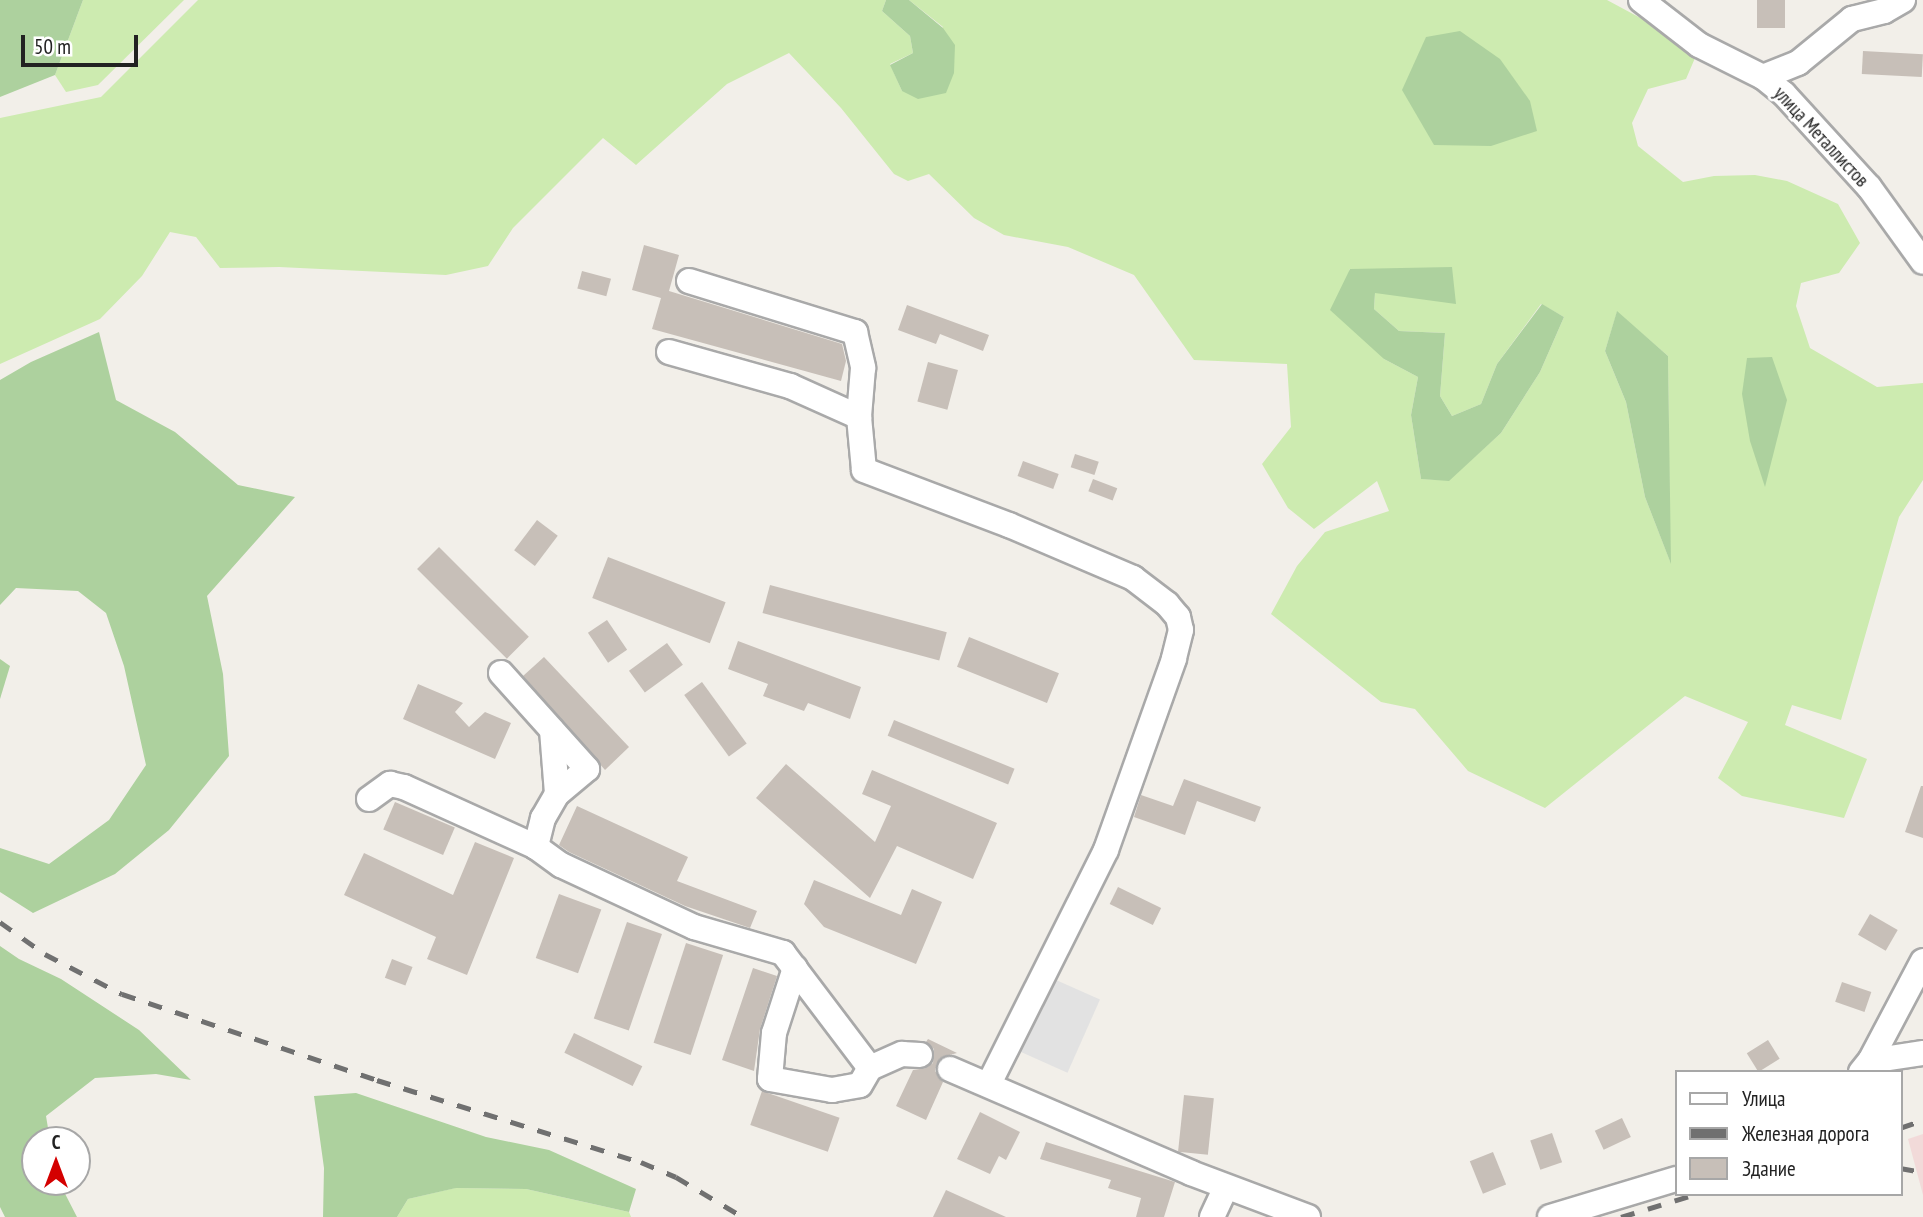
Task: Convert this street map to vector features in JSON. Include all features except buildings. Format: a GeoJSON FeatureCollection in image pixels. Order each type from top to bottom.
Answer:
{"type":"FeatureCollection","features":[{"type":"Feature","properties":{"kind":"street"},"geometry":{"type":"LineString","coordinates":[[1641,0],[1699,45],[1763,77]]}},
{"type":"Feature","properties":{"kind":"street","name":"улица Металлистов"},"geometry":{"type":"LineString","coordinates":[[1903,0],[1884,11],[1852,19],[1798,63],[1763,77],[1784,94],[1869,187],[1923,262]]}},
{"type":"Feature","properties":{"kind":"street"},"geometry":{"type":"LineString","coordinates":[[1784,94],[1798,63]]}},
{"type":"Feature","properties":{"kind":"street"},"geometry":{"type":"LineString","coordinates":[[689,281],[855,332],[863,368],[859,417],[864,470],[1009,525],[1133,578],[1178,617],[1181,630],[1174,659],[1106,849],[989,1084]]}},
{"type":"Feature","properties":{"kind":"street"},"geometry":{"type":"LineString","coordinates":[[669,352],[790,386],[859,417]]}},
{"type":"Feature","properties":{"kind":"street"},"geometry":{"type":"LineString","coordinates":[[501,673],[552,730],[557,794],[543,818],[536,847]]}},
{"type":"Feature","properties":{"kind":"street"},"geometry":{"type":"LineString","coordinates":[[369,799],[390,783],[397,785],[536,847],[561,865],[694,927],[783,953],[870,1068]]}},
{"type":"Feature","properties":{"kind":"street"},"geometry":{"type":"LineString","coordinates":[[1866,1067],[1923,961]]}},
{"type":"Feature","properties":{"kind":"street"},"geometry":{"type":"LineString","coordinates":[[796,968],[774,1033],[770,1079],[832,1090],[860,1085],[870,1068],[902,1054],[920,1055]]}},
{"type":"Feature","properties":{"kind":"street"},"geometry":{"type":"LineString","coordinates":[[1866,1067],[1923,1053]]}},
{"type":"Feature","properties":{"kind":"street"},"geometry":{"type":"LineString","coordinates":[[950,1069],[1226,1186],[1308,1217]]}},
{"type":"Feature","properties":{"kind":"street"},"geometry":{"type":"LineString","coordinates":[[1550,1217],[1674,1180]]}},
{"type":"Feature","properties":{"kind":"street"},"geometry":{"type":"LineString","coordinates":[[1212,1217],[1226,1186]]}},
{"type":"Feature","properties":{"kind":"shaded area"},"geometry":{"type":"Polygon","coordinates":[[[1047,976],[1100,1000],[1067,1073],[1014,1049],[1047,976]]]}},
{"type":"Feature","properties":{"kind":"shaded area"},"geometry":{"type":"Polygon","coordinates":[[[1923,1134],[1923,1195],[1908,1139],[1923,1134]]]}},
{"type":"Feature","properties":{"kind":"green space"},"geometry":{"type":"Polygon","coordinates":[[[0,0],[83,0],[55,75],[0,97],[0,0]]]}},
{"type":"Feature","properties":{"kind":"green space"},"geometry":{"type":"Polygon","coordinates":[[[83,0],[184,0],[98,85],[66,92],[55,75],[83,0]]]}},
{"type":"Feature","properties":{"kind":"green space"},"geometry":{"type":"Polygon","coordinates":[[[198,0],[886,0],[882,11],[910,36],[913,53],[890,64],[902,91],[943,27],[909,0],[1607,0],[1659,28],[1695,58],[1686,79],[1648,89],[1632,123],[1638,146],[1683,182],[1714,176],[1755,175],[1787,181],[1838,204],[1860,243],[1839,273],[1801,283],[1796,306],[1810,348],[1877,387],[1923,383],[1923,480],[1899,517],[1841,720],[1792,705],[1785,725],[1867,759],[1844,818],[1742,796],[1718,778],[1748,722],[1685,696],[1545,808],[1468,771],[1415,709],[1381,702],[1271,614],[1297,566],[1325,532],[1389,511],[1377,481],[1314,529],[1288,508],[1262,464],[1291,427],[1287,364],[1194,360],[1134,275],[1068,247],[1004,235],[974,218],[929,174],[908,181],[894,174],[841,108],[789,53],[727,84],[636,165],[603,138],[513,228],[488,266],[446,275],[279,267],[220,268],[196,237],[170,232],[142,276],[100,319],[0,364],[0,118],[101,97],[198,0]],[[1349,269],[1384,359],[1418,377],[1411,415],[1421,479],[1449,480],[1501,433],[1540,372],[1564,317],[1541,304],[1497,364],[1481,404],[1452,416],[1440,396],[1445,333],[1399,331],[1374,309],[1375,293],[1349,269]],[[1617,312],[1605,351],[1626,402],[1645,497],[1670,561],[1668,356],[1617,312]]]}},
{"type":"Feature","properties":{"kind":"green space"},"geometry":{"type":"Polygon","coordinates":[[[886,0],[909,0],[943,28],[955,45],[954,73],[946,93],[918,99],[902,91],[890,65],[913,53],[910,36],[882,11],[886,0]]]}},
{"type":"Feature","properties":{"kind":"green space"},"geometry":{"type":"Polygon","coordinates":[[[1460,31],[1500,59],[1530,101],[1537,131],[1491,146],[1434,145],[1402,90],[1426,37],[1460,31]]]}},
{"type":"Feature","properties":{"kind":"green space"},"geometry":{"type":"Polygon","coordinates":[[[1452,267],[1456,304],[1375,293],[1374,309],[1399,331],[1445,333],[1440,396],[1452,416],[1481,404],[1497,364],[1542,304],[1564,317],[1540,372],[1501,433],[1449,481],[1421,479],[1411,415],[1418,377],[1384,359],[1330,310],[1350,269],[1452,267]]]}},
{"type":"Feature","properties":{"kind":"green space"},"geometry":{"type":"Polygon","coordinates":[[[1617,311],[1668,356],[1671,564],[1645,497],[1626,402],[1605,351],[1617,311]]]}},
{"type":"Feature","properties":{"kind":"green space"},"geometry":{"type":"Polygon","coordinates":[[[99,332],[116,400],[175,432],[238,485],[295,497],[207,596],[223,674],[229,756],[169,830],[115,874],[33,913],[0,892],[0,848],[49,864],[109,820],[146,765],[124,666],[106,613],[78,591],[16,588],[0,605],[0,380],[31,362],[99,332]]]}},
{"type":"Feature","properties":{"kind":"green space"},"geometry":{"type":"Polygon","coordinates":[[[1772,357],[1787,400],[1765,487],[1750,441],[1742,394],[1747,358],[1772,357]]]}},
{"type":"Feature","properties":{"kind":"green space"},"geometry":{"type":"Polygon","coordinates":[[[0,659],[10,666],[0,699],[0,659]]]}},
{"type":"Feature","properties":{"kind":"green space"},"geometry":{"type":"Polygon","coordinates":[[[0,946],[19,959],[61,979],[139,1030],[191,1080],[156,1074],[95,1078],[46,1116],[48,1126],[21,1126],[21,1196],[66,1196],[77,1217],[5,1217],[0,1207],[0,946]]]}},
{"type":"Feature","properties":{"kind":"green space"},"geometry":{"type":"Polygon","coordinates":[[[356,1093],[486,1137],[549,1150],[636,1189],[629,1212],[526,1189],[456,1188],[408,1199],[397,1217],[323,1217],[324,1168],[314,1096],[356,1093]]]}},
{"type":"Feature","properties":{"kind":"green space"},"geometry":{"type":"Polygon","coordinates":[[[455,1188],[526,1189],[629,1212],[631,1217],[397,1217],[408,1199],[455,1188]]]}},
{"type":"Feature","properties":{"kind":"railway"},"geometry":{"type":"LineString","coordinates":[[0,922],[45,954],[122,994],[377,1080],[641,1162],[676,1177],[743,1217]]}},
{"type":"Feature","properties":{"kind":"railway"},"geometry":{"type":"LineString","coordinates":[[1902,1127],[1923,1120]]}},
{"type":"Feature","properties":{"kind":"railway"},"geometry":{"type":"LineString","coordinates":[[1902,1168],[1923,1172]]}},
{"type":"Feature","properties":{"kind":"railway"},"geometry":{"type":"LineString","coordinates":[[1621,1217],[1689,1196]]}}]}
